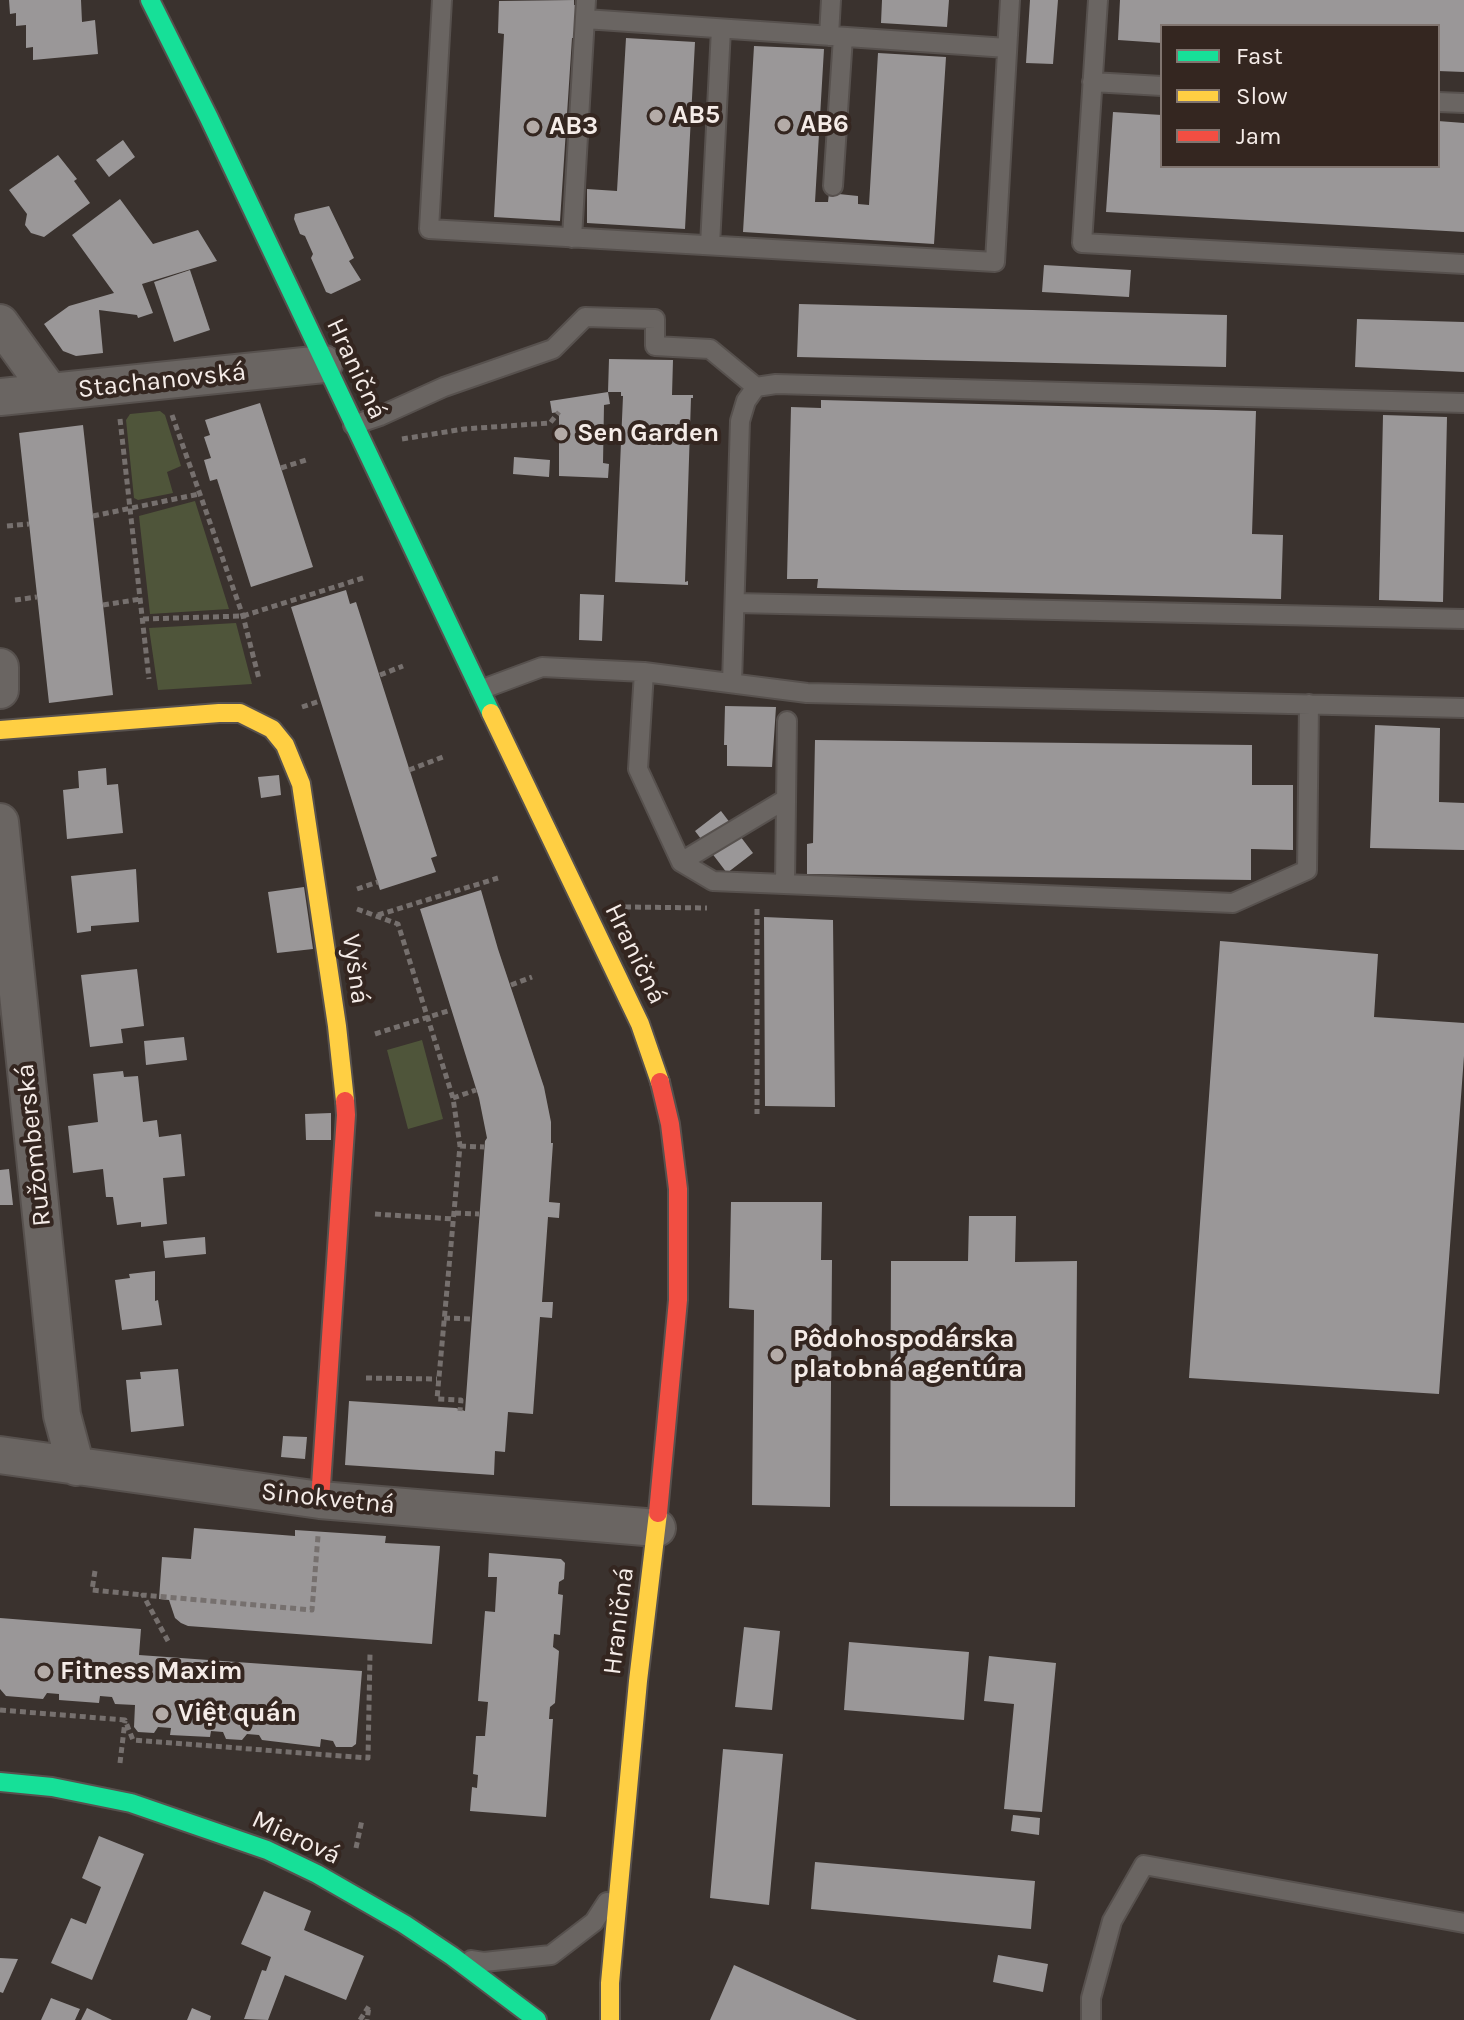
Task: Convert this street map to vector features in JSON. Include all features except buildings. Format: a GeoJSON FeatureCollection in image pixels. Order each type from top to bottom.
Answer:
{"type":"FeatureCollection","features":[{"type":"Feature","properties":{"kind":"street","name":"Hraničná"},"geometry":{"type":"LineString","coordinates":[[150,0],[640,1024],[658,1071],[670,1124],[678,1189],[680,1273],[657,1528],[638,1681],[610,1983],[610,2020]]}},
{"type":"Feature","properties":{"kind":"street"},"geometry":{"type":"LineString","coordinates":[[0,323],[50,392]]}},
{"type":"Feature","properties":{"kind":"street","name":"Stachanovská"},"geometry":{"type":"LineString","coordinates":[[0,397],[324,364]]}},
{"type":"Feature","properties":{"kind":"street"},"geometry":{"type":"LineString","coordinates":[[0,667],[0,690]]}},
{"type":"Feature","properties":{"kind":"street","name":"Vyšná"},"geometry":{"type":"LineString","coordinates":[[0,730],[240,713],[272,729],[293,762],[301,784],[312,849],[346,1115],[320,1500]]}},
{"type":"Feature","properties":{"kind":"street","name":"Ružomberská"},"geometry":{"type":"LineString","coordinates":[[0,822],[62,1415],[76,1467]]}},
{"type":"Feature","properties":{"kind":"street","name":"Sinokvetná"},"geometry":{"type":"LineString","coordinates":[[0,1455],[320,1500],[657,1528]]}},
{"type":"Feature","properties":{"kind":"street","name":"Mierová"},"geometry":{"type":"LineString","coordinates":[[0,1782],[52,1787],[131,1803],[240,1839],[317,1874],[404,1924],[537,2020]]}},
{"type":"Feature","properties":{"kind":"lane"},"geometry":{"type":"LineString","coordinates":[[442,0],[429,229],[995,262],[1010,0]]}},
{"type":"Feature","properties":{"kind":"lane"},"geometry":{"type":"LineString","coordinates":[[572,238],[586,0]]}},
{"type":"Feature","properties":{"kind":"lane"},"geometry":{"type":"LineString","coordinates":[[831,0],[836,37],[833,186]]}},
{"type":"Feature","properties":{"kind":"lane"},"geometry":{"type":"LineString","coordinates":[[1098,0],[1082,243],[1464,264]]}},
{"type":"Feature","properties":{"kind":"lane"},"geometry":{"type":"LineString","coordinates":[[585,19],[1007,48]]}},
{"type":"Feature","properties":{"kind":"lane"},"geometry":{"type":"LineString","coordinates":[[710,245],[721,29]]}},
{"type":"Feature","properties":{"kind":"lane"},"geometry":{"type":"LineString","coordinates":[[1092,82],[1160,86]]}},
{"type":"Feature","properties":{"kind":"lane"},"geometry":{"type":"LineString","coordinates":[[1440,102],[1464,103]]}},
{"type":"Feature","properties":{"kind":"lane"},"geometry":{"type":"LineString","coordinates":[[353,425],[444,387],[553,349],[585,317],[655,319],[655,346],[710,349],[756,387]]}},
{"type":"Feature","properties":{"kind":"lane"},"geometry":{"type":"LineString","coordinates":[[732,683],[740,421],[746,401],[756,387],[776,384],[1464,403]]}},
{"type":"Feature","properties":{"kind":"lane"},"geometry":{"type":"LineString","coordinates":[[735,603],[1464,619]]}},
{"type":"Feature","properties":{"kind":"lane"},"geometry":{"type":"LineString","coordinates":[[480,690],[542,667],[644,672],[807,693],[1464,708]]}},
{"type":"Feature","properties":{"kind":"lane"},"geometry":{"type":"LineString","coordinates":[[644,672],[638,769],[681,862],[713,881],[1233,903],[1307,870],[1309,704]]}},
{"type":"Feature","properties":{"kind":"lane"},"geometry":{"type":"LineString","coordinates":[[785,884],[787,721]]}},
{"type":"Feature","properties":{"kind":"lane"},"geometry":{"type":"LineString","coordinates":[[681,862],[786,799]]}},
{"type":"Feature","properties":{"kind":"lane"},"geometry":{"type":"LineString","coordinates":[[1091,2020],[1091,1998],[1112,1921],[1144,1865],[1464,1923]]}},
{"type":"Feature","properties":{"kind":"lane"},"geometry":{"type":"LineString","coordinates":[[452,1956],[484,1962],[551,1955],[594,1922],[620,1883]]}},
{"type":"Feature","properties":{"kind":"path"},"geometry":{"type":"LineString","coordinates":[[170,410],[243,616],[263,692]]}},
{"type":"Feature","properties":{"kind":"path"},"geometry":{"type":"LineString","coordinates":[[119,411],[149,681]]}},
{"type":"Feature","properties":{"kind":"path"},"geometry":{"type":"LineString","coordinates":[[392,442],[433,433],[550,423],[559,412]]}},
{"type":"Feature","properties":{"kind":"path"},"geometry":{"type":"LineString","coordinates":[[281,468],[309,459]]}},
{"type":"Feature","properties":{"kind":"path"},"geometry":{"type":"LineString","coordinates":[[93,516],[199,494]]}},
{"type":"Feature","properties":{"kind":"path"},"geometry":{"type":"LineString","coordinates":[[7,526],[29,524]]}},
{"type":"Feature","properties":{"kind":"path"},"geometry":{"type":"LineString","coordinates":[[143,619],[243,616],[363,578]]}},
{"type":"Feature","properties":{"kind":"path"},"geometry":{"type":"LineString","coordinates":[[15,600],[37,597]]}},
{"type":"Feature","properties":{"kind":"path"},"geometry":{"type":"LineString","coordinates":[[103,605],[141,599]]}},
{"type":"Feature","properties":{"kind":"path"},"geometry":{"type":"LineString","coordinates":[[380,675],[403,666]]}},
{"type":"Feature","properties":{"kind":"path"},"geometry":{"type":"LineString","coordinates":[[409,770],[443,757]]}},
{"type":"Feature","properties":{"kind":"path"},"geometry":{"type":"LineString","coordinates":[[377,916],[498,878]]}},
{"type":"Feature","properties":{"kind":"path"},"geometry":{"type":"LineString","coordinates":[[344,894],[378,882]]}},
{"type":"Feature","properties":{"kind":"path"},"geometry":{"type":"LineString","coordinates":[[346,906],[398,924],[453,1098],[460,1146],[437,1399],[461,1400],[460,1411]]}},
{"type":"Feature","properties":{"kind":"path"},"geometry":{"type":"LineString","coordinates":[[623,907],[717,908]]}},
{"type":"Feature","properties":{"kind":"path"},"geometry":{"type":"LineString","coordinates":[[744,908],[758,909],[757,1114]]}},
{"type":"Feature","properties":{"kind":"path"},"geometry":{"type":"LineString","coordinates":[[511,985],[532,977]]}},
{"type":"Feature","properties":{"kind":"path"},"geometry":{"type":"LineString","coordinates":[[362,1037],[451,1010]]}},
{"type":"Feature","properties":{"kind":"path"},"geometry":{"type":"LineString","coordinates":[[453,1098],[476,1090]]}},
{"type":"Feature","properties":{"kind":"path"},"geometry":{"type":"LineString","coordinates":[[460,1146],[484,1147]]}},
{"type":"Feature","properties":{"kind":"path"},"geometry":{"type":"LineString","coordinates":[[365,1213],[479,1214]]}},
{"type":"Feature","properties":{"kind":"path"},"geometry":{"type":"LineString","coordinates":[[444,1318],[471,1319]]}},
{"type":"Feature","properties":{"kind":"path"},"geometry":{"type":"LineString","coordinates":[[355,1378],[437,1379]]}},
{"type":"Feature","properties":{"kind":"path"},"geometry":{"type":"LineString","coordinates":[[95,1571],[92,1590],[312,1610],[318,1535]]}},
{"type":"Feature","properties":{"kind":"path"},"geometry":{"type":"LineString","coordinates":[[143,1595],[168,1641]]}},
{"type":"Feature","properties":{"kind":"path"},"geometry":{"type":"LineString","coordinates":[[125,1720],[133,1740],[368,1758],[370,1654]]}},
{"type":"Feature","properties":{"kind":"path"},"geometry":{"type":"LineString","coordinates":[[0,1710],[125,1720]]}},
{"type":"Feature","properties":{"kind":"path"},"geometry":{"type":"LineString","coordinates":[[119,1768],[125,1720]]}},
{"type":"Feature","properties":{"kind":"path"},"geometry":{"type":"LineString","coordinates":[[356,1848],[362,1820]]}},
{"type":"Feature","properties":{"kind":"path"},"geometry":{"type":"LineString","coordinates":[[360,2020],[369,2006],[367,2020]]}},
{"type":"Feature","properties":{"kind":"green space"},"geometry":{"type":"Polygon","coordinates":[[[160,411],[165,415],[181,466],[167,472],[173,493],[138,500],[134,498],[126,420],[130,414],[160,411]]]}},
{"type":"Feature","properties":{"kind":"green space"},"geometry":{"type":"Polygon","coordinates":[[[195,501],[229,609],[150,614],[139,516],[195,501]]]}},
{"type":"Feature","properties":{"kind":"green space"},"geometry":{"type":"Polygon","coordinates":[[[236,623],[252,684],[158,690],[149,628],[236,623]]]}},
{"type":"Feature","properties":{"kind":"green space"},"geometry":{"type":"Polygon","coordinates":[[[422,1040],[443,1119],[408,1129],[387,1050],[422,1040]]]}},
{"type":"Feature","properties":{"kind":"traffic: fast"},"geometry":{"type":"LineString","coordinates":[[150,0],[491,713]]}},
{"type":"Feature","properties":{"kind":"traffic: fast"},"geometry":{"type":"LineString","coordinates":[[0,1782],[52,1787],[131,1803],[267,1850],[317,1874],[404,1924],[537,2020]]}},
{"type":"Feature","properties":{"kind":"traffic: slow"},"geometry":{"type":"LineString","coordinates":[[0,730],[219,713],[240,713],[272,729],[285,745],[301,784],[345,1101]]}},
{"type":"Feature","properties":{"kind":"traffic: slow"},"geometry":{"type":"LineString","coordinates":[[491,713],[640,1024],[660,1082]]}},
{"type":"Feature","properties":{"kind":"traffic: slow"},"geometry":{"type":"LineString","coordinates":[[610,2020],[610,1983],[638,1681],[658,1513]]}},
{"type":"Feature","properties":{"kind":"traffic: jam"},"geometry":{"type":"LineString","coordinates":[[658,1513],[678,1300],[678,1189],[670,1124],[660,1082]]}},
{"type":"Feature","properties":{"kind":"traffic: jam"},"geometry":{"type":"LineString","coordinates":[[320,1500],[345,1101]]}},
{"type":"Feature","properties":{"kind":"place","name":"AB5"},"geometry":{"type":"Point","coordinates":[656,116]}},
{"type":"Feature","properties":{"kind":"place","name":"AB6"},"geometry":{"type":"Point","coordinates":[784,125]}},
{"type":"Feature","properties":{"kind":"place","name":"AB3"},"geometry":{"type":"Point","coordinates":[533,127]}},
{"type":"Feature","properties":{"kind":"place","name":"Sen Garden"},"geometry":{"type":"Point","coordinates":[561,434]}},
{"type":"Feature","properties":{"kind":"place","name":"Pôdohospodárska platobná agentúra"},"geometry":{"type":"Point","coordinates":[777,1355]}},
{"type":"Feature","properties":{"kind":"place","name":"Fitness Maxim"},"geometry":{"type":"Point","coordinates":[44,1672]}},
{"type":"Feature","properties":{"kind":"place","name":"Việt quán"},"geometry":{"type":"Point","coordinates":[162,1714]}}]}
